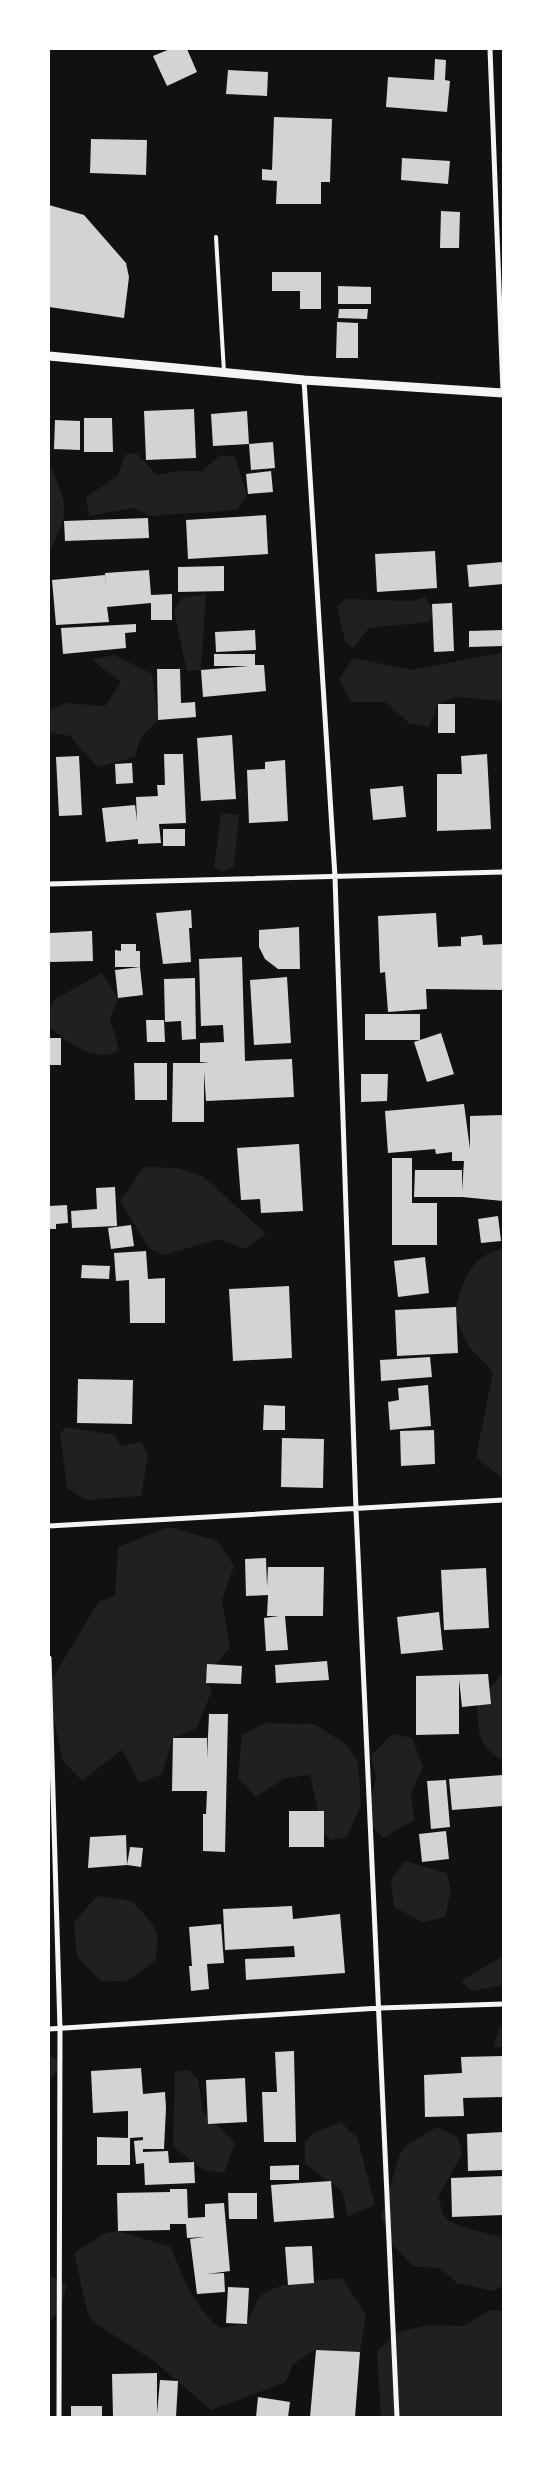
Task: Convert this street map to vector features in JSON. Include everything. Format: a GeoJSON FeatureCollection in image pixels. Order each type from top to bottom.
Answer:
{"type":"FeatureCollection","features":[{"type":"Feature","properties":{"kind":"street"},"geometry":{"type":"LineString","coordinates":[[49,356],[304,380],[503,392],[490,49]]}},
{"type":"Feature","properties":{"kind":"street"},"geometry":{"type":"LineString","coordinates":[[304,380],[335,877],[356,1510],[380,2008],[396,2417]]}},
{"type":"Feature","properties":{"kind":"street"},"geometry":{"type":"LineString","coordinates":[[49,884],[503,872]]}},
{"type":"Feature","properties":{"kind":"street"},"geometry":{"type":"LineString","coordinates":[[49,1526],[356,1510],[503,1500]]}},
{"type":"Feature","properties":{"kind":"street"},"geometry":{"type":"LineString","coordinates":[[49,1658],[60,2029],[59,2417]]}},
{"type":"Feature","properties":{"kind":"street"},"geometry":{"type":"LineString","coordinates":[[49,2029],[380,2008],[503,2004]]}},
{"type":"Feature","properties":{"kind":"lane"},"geometry":{"type":"LineString","coordinates":[[216,237],[224,373]]}},
{"type":"Feature","properties":{"kind":"shaded area"},"geometry":{"type":"Polygon","coordinates":[[[136,453],[157,475],[179,471],[202,471],[221,455],[235,457],[247,495],[237,510],[149,516],[134,508],[89,516],[86,497],[118,476],[125,455],[136,453]]]}},
{"type":"Feature","properties":{"kind":"shaded area"},"geometry":{"type":"Polygon","coordinates":[[[49,463],[63,500],[64,518],[49,554],[49,463]]]}},
{"type":"Feature","properties":{"kind":"shaded area"},"geometry":{"type":"Polygon","coordinates":[[[206,594],[201,670],[187,671],[174,611],[182,598],[206,594]]]}},
{"type":"Feature","properties":{"kind":"shaded area"},"geometry":{"type":"Polygon","coordinates":[[[425,597],[433,610],[429,622],[369,628],[353,648],[345,641],[337,606],[346,599],[411,601],[425,597]]]}},
{"type":"Feature","properties":{"kind":"shaded area"},"geometry":{"type":"Polygon","coordinates":[[[503,652],[503,701],[456,697],[438,704],[429,727],[409,723],[385,702],[351,702],[339,679],[353,658],[412,670],[503,652]]]}},
{"type":"Feature","properties":{"kind":"shaded area"},"geometry":{"type":"Polygon","coordinates":[[[114,655],[152,674],[158,720],[140,739],[135,757],[97,767],[70,736],[49,732],[49,710],[66,703],[105,706],[121,682],[92,660],[114,655]]]}},
{"type":"Feature","properties":{"kind":"shaded area"},"geometry":{"type":"Polygon","coordinates":[[[221,813],[239,815],[234,866],[223,872],[214,868],[221,813]]]}},
{"type":"Feature","properties":{"kind":"shaded area"},"geometry":{"type":"Polygon","coordinates":[[[102,973],[118,998],[110,1018],[119,1050],[100,1055],[82,1050],[49,1027],[49,1009],[54,1000],[102,973]]]}},
{"type":"Feature","properties":{"kind":"shaded area"},"geometry":{"type":"Polygon","coordinates":[[[144,1167],[177,1168],[203,1176],[266,1234],[245,1249],[218,1239],[164,1255],[149,1248],[120,1201],[144,1167]]]}},
{"type":"Feature","properties":{"kind":"shaded area"},"geometry":{"type":"Polygon","coordinates":[[[503,1249],[503,1479],[476,1457],[493,1372],[469,1347],[452,1311],[456,1306],[466,1278],[476,1263],[492,1252],[503,1249]]]}},
{"type":"Feature","properties":{"kind":"shaded area"},"geometry":{"type":"Polygon","coordinates":[[[66,1427],[115,1435],[121,1446],[141,1442],[148,1456],[141,1496],[86,1500],[67,1488],[60,1434],[66,1427]]]}},
{"type":"Feature","properties":{"kind":"shaded area"},"geometry":{"type":"Polygon","coordinates":[[[169,1527],[218,1541],[234,1566],[222,1600],[230,1648],[204,1677],[212,1690],[197,1728],[173,1738],[162,1774],[139,1783],[122,1750],[82,1781],[63,1761],[49,1696],[49,1684],[99,1601],[115,1596],[118,1547],[169,1527]]]}},
{"type":"Feature","properties":{"kind":"shaded area"},"geometry":{"type":"Polygon","coordinates":[[[503,1675],[503,1761],[488,1749],[481,1738],[477,1705],[500,1676],[503,1675]]]}},
{"type":"Feature","properties":{"kind":"shaded area"},"geometry":{"type":"Polygon","coordinates":[[[264,1723],[314,1724],[347,1745],[358,1762],[361,1805],[347,1837],[331,1840],[323,1832],[310,1775],[285,1778],[256,1797],[238,1778],[242,1735],[264,1723]]]}},
{"type":"Feature","properties":{"kind":"shaded area"},"geometry":{"type":"Polygon","coordinates":[[[392,1734],[412,1738],[423,1767],[411,1793],[414,1820],[383,1838],[366,1820],[376,1778],[371,1756],[392,1734]]]}},
{"type":"Feature","properties":{"kind":"shaded area"},"geometry":{"type":"Polygon","coordinates":[[[405,1861],[447,1873],[451,1891],[445,1917],[423,1922],[394,1907],[391,1880],[405,1861]]]}},
{"type":"Feature","properties":{"kind":"shaded area"},"geometry":{"type":"Polygon","coordinates":[[[97,1896],[132,1901],[154,1927],[156,1933],[157,1950],[155,1961],[125,1982],[101,1981],[77,1957],[74,1922],[97,1896]]]}},
{"type":"Feature","properties":{"kind":"shaded area"},"geometry":{"type":"Polygon","coordinates":[[[503,1956],[503,1985],[472,1991],[461,1981],[503,1956]]]}},
{"type":"Feature","properties":{"kind":"shaded area"},"geometry":{"type":"Polygon","coordinates":[[[503,2025],[503,2047],[493,2047],[500,2027],[503,2025]]]}},
{"type":"Feature","properties":{"kind":"shaded area"},"geometry":{"type":"Polygon","coordinates":[[[49,2053],[60,2065],[50,2081],[49,2081],[49,2053]]]}},
{"type":"Feature","properties":{"kind":"shaded area"},"geometry":{"type":"Polygon","coordinates":[[[188,2070],[198,2079],[203,2112],[235,2143],[224,2173],[203,2170],[173,2146],[175,2072],[188,2070]]]}},
{"type":"Feature","properties":{"kind":"shaded area"},"geometry":{"type":"Polygon","coordinates":[[[340,2122],[357,2137],[375,2205],[348,2216],[342,2191],[305,2164],[305,2142],[312,2134],[340,2122]]]}},
{"type":"Feature","properties":{"kind":"shaded area"},"geometry":{"type":"Polygon","coordinates":[[[437,2127],[458,2137],[462,2154],[438,2197],[444,2216],[454,2224],[462,2227],[503,2238],[503,2285],[494,2291],[457,2283],[439,2268],[413,2266],[392,2244],[381,2216],[400,2154],[408,2144],[437,2127]]]}},
{"type":"Feature","properties":{"kind":"shaded area"},"geometry":{"type":"Polygon","coordinates":[[[118,2231],[171,2247],[196,2301],[220,2328],[247,2324],[261,2296],[277,2287],[342,2278],[366,2315],[360,2352],[351,2357],[315,2350],[293,2364],[286,2382],[211,2410],[154,2361],[93,2322],[87,2311],[74,2253],[106,2233],[118,2231]]]}},
{"type":"Feature","properties":{"kind":"shaded area"},"geometry":{"type":"Polygon","coordinates":[[[49,2275],[67,2284],[61,2309],[49,2322],[49,2275]]]}},
{"type":"Feature","properties":{"kind":"shaded area"},"geometry":{"type":"Polygon","coordinates":[[[490,2310],[503,2311],[503,2417],[381,2417],[377,2352],[396,2333],[428,2325],[463,2326],[490,2310]]]}},
{"type":"Feature","properties":{"kind":"building"},"geometry":{"type":"Polygon","coordinates":[[[170,49],[187,49],[197,72],[167,86],[153,56],[170,49]]]}},
{"type":"Feature","properties":{"kind":"building"},"geometry":{"type":"Polygon","coordinates":[[[435,59],[446,60],[445,80],[450,81],[447,112],[386,107],[388,77],[434,80],[435,59]]]}},
{"type":"Feature","properties":{"kind":"building"},"geometry":{"type":"Polygon","coordinates":[[[228,70],[268,72],[267,96],[226,94],[228,70]]]}},
{"type":"Feature","properties":{"kind":"building"},"geometry":{"type":"Polygon","coordinates":[[[274,117],[332,119],[330,182],[321,182],[321,204],[276,204],[277,181],[262,180],[262,169],[272,170],[274,117]]]}},
{"type":"Feature","properties":{"kind":"building"},"geometry":{"type":"Polygon","coordinates":[[[91,139],[147,140],[146,175],[90,173],[91,139]]]}},
{"type":"Feature","properties":{"kind":"building"},"geometry":{"type":"Polygon","coordinates":[[[402,158],[450,161],[448,184],[401,180],[402,158]]]}},
{"type":"Feature","properties":{"kind":"building"},"geometry":{"type":"Polygon","coordinates":[[[49,205],[84,215],[126,263],[129,277],[124,318],[49,307],[49,205]]]}},
{"type":"Feature","properties":{"kind":"building"},"geometry":{"type":"Polygon","coordinates":[[[441,211],[460,212],[459,248],[440,248],[441,211]]]}},
{"type":"Feature","properties":{"kind":"building"},"geometry":{"type":"Polygon","coordinates":[[[272,272],[321,272],[321,309],[300,309],[300,291],[272,291],[272,272]]]}},
{"type":"Feature","properties":{"kind":"building"},"geometry":{"type":"Polygon","coordinates":[[[338,286],[371,287],[371,304],[338,304],[338,286]]]}},
{"type":"Feature","properties":{"kind":"building"},"geometry":{"type":"Polygon","coordinates":[[[339,309],[368,309],[367,319],[338,318],[339,309]]]}},
{"type":"Feature","properties":{"kind":"building"},"geometry":{"type":"Polygon","coordinates":[[[337,322],[358,323],[358,358],[336,358],[337,322]]]}},
{"type":"Feature","properties":{"kind":"building"},"geometry":{"type":"Polygon","coordinates":[[[194,409],[196,458],[146,460],[144,411],[194,409]]]}},
{"type":"Feature","properties":{"kind":"building"},"geometry":{"type":"Polygon","coordinates":[[[247,411],[249,444],[213,446],[211,414],[247,411]]]}},
{"type":"Feature","properties":{"kind":"building"},"geometry":{"type":"Polygon","coordinates":[[[84,418],[112,418],[113,452],[84,452],[84,418]]]}},
{"type":"Feature","properties":{"kind":"building"},"geometry":{"type":"Polygon","coordinates":[[[55,420],[80,421],[80,450],[54,449],[55,420]]]}},
{"type":"Feature","properties":{"kind":"building"},"geometry":{"type":"Polygon","coordinates":[[[273,442],[275,468],[251,470],[249,444],[273,442]]]}},
{"type":"Feature","properties":{"kind":"building"},"geometry":{"type":"Polygon","coordinates":[[[271,471],[273,492],[248,494],[246,474],[271,471]]]}},
{"type":"Feature","properties":{"kind":"building"},"geometry":{"type":"Polygon","coordinates":[[[266,515],[268,554],[188,559],[186,520],[266,515]]]}},
{"type":"Feature","properties":{"kind":"building"},"geometry":{"type":"Polygon","coordinates":[[[148,518],[149,538],[65,541],[64,521],[148,518]]]}},
{"type":"Feature","properties":{"kind":"building"},"geometry":{"type":"Polygon","coordinates":[[[435,551],[437,588],[377,592],[375,554],[435,551]]]}},
{"type":"Feature","properties":{"kind":"building"},"geometry":{"type":"Polygon","coordinates":[[[503,562],[503,584],[469,587],[467,565],[503,562]]]}},
{"type":"Feature","properties":{"kind":"building"},"geometry":{"type":"Polygon","coordinates":[[[224,566],[224,591],[178,592],[178,567],[224,566]]]}},
{"type":"Feature","properties":{"kind":"building"},"geometry":{"type":"Polygon","coordinates":[[[149,570],[151,595],[172,594],[172,620],[151,620],[151,603],[107,607],[109,622],[56,625],[52,580],[105,575],[106,585],[105,573],[149,570]]]}},
{"type":"Feature","properties":{"kind":"building"},"geometry":{"type":"Polygon","coordinates":[[[452,603],[454,651],[434,652],[432,604],[452,603]]]}},
{"type":"Feature","properties":{"kind":"building"},"geometry":{"type":"Polygon","coordinates":[[[136,624],[136,632],[125,633],[126,648],[63,654],[61,628],[136,624]]]}},
{"type":"Feature","properties":{"kind":"building"},"geometry":{"type":"Polygon","coordinates":[[[255,630],[256,650],[216,652],[215,632],[255,630]]]}},
{"type":"Feature","properties":{"kind":"building"},"geometry":{"type":"Polygon","coordinates":[[[503,630],[503,646],[469,647],[469,631],[503,630]]]}},
{"type":"Feature","properties":{"kind":"building"},"geometry":{"type":"Polygon","coordinates":[[[214,654],[255,654],[255,665],[264,665],[266,691],[203,697],[201,670],[249,666],[214,666],[214,654]]]}},
{"type":"Feature","properties":{"kind":"building"},"geometry":{"type":"Polygon","coordinates":[[[157,669],[180,669],[181,703],[195,702],[196,717],[158,720],[157,669]]]}},
{"type":"Feature","properties":{"kind":"building"},"geometry":{"type":"Polygon","coordinates":[[[438,704],[455,704],[455,733],[438,733],[438,704]]]}},
{"type":"Feature","properties":{"kind":"building"},"geometry":{"type":"Polygon","coordinates":[[[232,735],[236,799],[201,801],[197,738],[232,735]]]}},
{"type":"Feature","properties":{"kind":"building"},"geometry":{"type":"Polygon","coordinates":[[[164,754],[183,754],[186,823],[159,824],[161,843],[138,844],[138,839],[106,842],[102,808],[135,805],[137,821],[136,797],[158,796],[157,785],[165,785],[164,754]]]}},
{"type":"Feature","properties":{"kind":"building"},"geometry":{"type":"Polygon","coordinates":[[[487,754],[491,829],[437,831],[437,774],[462,774],[461,756],[487,754]]]}},
{"type":"Feature","properties":{"kind":"building"},"geometry":{"type":"Polygon","coordinates":[[[79,756],[82,815],[59,816],[56,757],[79,756]]]}},
{"type":"Feature","properties":{"kind":"building"},"geometry":{"type":"Polygon","coordinates":[[[285,760],[288,821],[249,823],[247,770],[265,769],[265,762],[285,760]]]}},
{"type":"Feature","properties":{"kind":"building"},"geometry":{"type":"Polygon","coordinates":[[[132,763],[133,783],[116,784],[115,764],[132,763]]]}},
{"type":"Feature","properties":{"kind":"building"},"geometry":{"type":"Polygon","coordinates":[[[403,786],[406,817],[373,820],[370,789],[403,786]]]}},
{"type":"Feature","properties":{"kind":"building"},"geometry":{"type":"Polygon","coordinates":[[[163,829],[185,829],[185,846],[163,846],[163,829]]]}},
{"type":"Feature","properties":{"kind":"building"},"geometry":{"type":"Polygon","coordinates":[[[191,910],[192,928],[189,928],[191,962],[163,964],[156,913],[191,910]]]}},
{"type":"Feature","properties":{"kind":"building"},"geometry":{"type":"Polygon","coordinates":[[[436,913],[438,947],[461,946],[461,937],[482,935],[483,945],[503,944],[503,990],[426,989],[427,1009],[388,1012],[385,972],[380,973],[378,916],[436,913]]]}},
{"type":"Feature","properties":{"kind":"building"},"geometry":{"type":"Polygon","coordinates":[[[299,927],[300,969],[278,969],[265,959],[259,947],[259,930],[299,927]]]}},
{"type":"Feature","properties":{"kind":"building"},"geometry":{"type":"Polygon","coordinates":[[[92,931],[93,961],[50,962],[50,933],[92,931]]]}},
{"type":"Feature","properties":{"kind":"building"},"geometry":{"type":"Polygon","coordinates":[[[121,944],[136,944],[136,951],[140,951],[140,967],[115,967],[115,950],[121,951],[121,944]]]}},
{"type":"Feature","properties":{"kind":"building"},"geometry":{"type":"Polygon","coordinates":[[[242,957],[245,1061],[292,1059],[294,1097],[206,1101],[204,1071],[204,1122],[172,1122],[173,1063],[210,1063],[200,1062],[200,1043],[224,1042],[223,1025],[201,1026],[199,959],[242,957]]]}},
{"type":"Feature","properties":{"kind":"building"},"geometry":{"type":"Polygon","coordinates":[[[140,967],[143,995],[118,998],[115,970],[140,967]]]}},
{"type":"Feature","properties":{"kind":"building"},"geometry":{"type":"Polygon","coordinates":[[[287,977],[291,1043],[254,1045],[250,980],[287,977]]]}},
{"type":"Feature","properties":{"kind":"building"},"geometry":{"type":"Polygon","coordinates":[[[195,978],[196,1039],[182,1040],[181,1021],[165,1022],[164,979],[195,978]]]}},
{"type":"Feature","properties":{"kind":"building"},"geometry":{"type":"Polygon","coordinates":[[[365,1014],[420,1014],[420,1040],[365,1040],[365,1014]]]}},
{"type":"Feature","properties":{"kind":"building"},"geometry":{"type":"Polygon","coordinates":[[[146,1020],[164,1020],[165,1042],[147,1042],[146,1020]]]}},
{"type":"Feature","properties":{"kind":"building"},"geometry":{"type":"Polygon","coordinates":[[[441,1033],[454,1074],[427,1082],[414,1042],[441,1033]]]}},
{"type":"Feature","properties":{"kind":"building"},"geometry":{"type":"Polygon","coordinates":[[[49,1038],[61,1038],[61,1065],[49,1065],[49,1038]]]}},
{"type":"Feature","properties":{"kind":"building"},"geometry":{"type":"Polygon","coordinates":[[[134,1063],[167,1063],[167,1100],[135,1100],[134,1063]]]}},
{"type":"Feature","properties":{"kind":"building"},"geometry":{"type":"Polygon","coordinates":[[[361,1074],[388,1074],[387,1101],[361,1102],[361,1074]]]}},
{"type":"Feature","properties":{"kind":"building"},"geometry":{"type":"Polygon","coordinates":[[[464,1104],[470,1149],[470,1116],[503,1115],[503,1201],[462,1197],[414,1197],[415,1170],[462,1170],[462,1191],[464,1161],[452,1161],[452,1152],[436,1154],[435,1149],[388,1153],[385,1111],[464,1104]]]}},
{"type":"Feature","properties":{"kind":"building"},"geometry":{"type":"Polygon","coordinates":[[[299,1144],[303,1211],[261,1213],[260,1199],[241,1200],[237,1148],[299,1144]]]}},
{"type":"Feature","properties":{"kind":"building"},"geometry":{"type":"Polygon","coordinates":[[[392,1158],[412,1158],[412,1203],[437,1203],[437,1245],[392,1245],[392,1158]]]}},
{"type":"Feature","properties":{"kind":"building"},"geometry":{"type":"Polygon","coordinates":[[[115,1187],[117,1226],[72,1228],[71,1211],[97,1209],[96,1188],[115,1187]]]}},
{"type":"Feature","properties":{"kind":"building"},"geometry":{"type":"Polygon","coordinates":[[[67,1205],[68,1223],[56,1224],[56,1229],[49,1229],[49,1206],[67,1205]]]}},
{"type":"Feature","properties":{"kind":"building"},"geometry":{"type":"Polygon","coordinates":[[[498,1216],[501,1241],[481,1243],[478,1219],[498,1216]]]}},
{"type":"Feature","properties":{"kind":"building"},"geometry":{"type":"Polygon","coordinates":[[[131,1225],[134,1246],[111,1249],[108,1228],[131,1225]]]}},
{"type":"Feature","properties":{"kind":"building"},"geometry":{"type":"Polygon","coordinates":[[[146,1251],[148,1279],[165,1278],[165,1323],[130,1323],[129,1280],[116,1281],[114,1253],[146,1251]]]}},
{"type":"Feature","properties":{"kind":"building"},"geometry":{"type":"Polygon","coordinates":[[[425,1257],[429,1293],[398,1297],[394,1261],[425,1257]]]}},
{"type":"Feature","properties":{"kind":"building"},"geometry":{"type":"Polygon","coordinates":[[[82,1265],[110,1266],[109,1279],[81,1278],[82,1265]]]}},
{"type":"Feature","properties":{"kind":"building"},"geometry":{"type":"Polygon","coordinates":[[[289,1286],[292,1358],[233,1361],[229,1289],[289,1286]]]}},
{"type":"Feature","properties":{"kind":"building"},"geometry":{"type":"Polygon","coordinates":[[[456,1307],[458,1353],[397,1356],[395,1310],[456,1307]]]}},
{"type":"Feature","properties":{"kind":"building"},"geometry":{"type":"Polygon","coordinates":[[[430,1357],[432,1377],[381,1381],[380,1360],[430,1357]]]}},
{"type":"Feature","properties":{"kind":"building"},"geometry":{"type":"Polygon","coordinates":[[[78,1379],[133,1380],[132,1424],[77,1423],[78,1379]]]}},
{"type":"Feature","properties":{"kind":"building"},"geometry":{"type":"Polygon","coordinates":[[[428,1385],[431,1426],[390,1430],[388,1402],[399,1400],[398,1388],[428,1385]]]}},
{"type":"Feature","properties":{"kind":"building"},"geometry":{"type":"Polygon","coordinates":[[[264,1405],[285,1406],[285,1430],[263,1430],[264,1405]]]}},
{"type":"Feature","properties":{"kind":"building"},"geometry":{"type":"Polygon","coordinates":[[[434,1430],[435,1464],[401,1466],[400,1431],[434,1430]]]}},
{"type":"Feature","properties":{"kind":"building"},"geometry":{"type":"Polygon","coordinates":[[[282,1438],[324,1439],[323,1488],[281,1487],[282,1438]]]}},
{"type":"Feature","properties":{"kind":"building"},"geometry":{"type":"Polygon","coordinates":[[[266,1558],[267,1587],[268,1567],[324,1567],[323,1616],[285,1616],[288,1650],[266,1651],[264,1618],[279,1616],[267,1616],[268,1595],[246,1596],[245,1559],[266,1558]]]}},
{"type":"Feature","properties":{"kind":"building"},"geometry":{"type":"Polygon","coordinates":[[[486,1568],[489,1628],[444,1630],[441,1570],[486,1568]]]}},
{"type":"Feature","properties":{"kind":"building"},"geometry":{"type":"Polygon","coordinates":[[[439,1612],[443,1650],[401,1654],[397,1617],[439,1612]]]}},
{"type":"Feature","properties":{"kind":"building"},"geometry":{"type":"Polygon","coordinates":[[[327,1661],[329,1680],[276,1683],[275,1665],[327,1661]]]}},
{"type":"Feature","properties":{"kind":"building"},"geometry":{"type":"Polygon","coordinates":[[[207,1664],[242,1666],[241,1684],[206,1683],[207,1664]]]}},
{"type":"Feature","properties":{"kind":"building"},"geometry":{"type":"Polygon","coordinates":[[[488,1674],[491,1704],[462,1707],[459,1679],[459,1734],[416,1735],[416,1676],[488,1674]]]}},
{"type":"Feature","properties":{"kind":"building"},"geometry":{"type":"Polygon","coordinates":[[[209,1714],[228,1714],[225,1852],[203,1851],[203,1814],[206,1814],[207,1791],[172,1791],[173,1738],[207,1738],[207,1759],[209,1714]]]}},
{"type":"Feature","properties":{"kind":"building"},"geometry":{"type":"Polygon","coordinates":[[[503,1775],[503,1806],[452,1810],[449,1779],[503,1775]]]}},
{"type":"Feature","properties":{"kind":"building"},"geometry":{"type":"Polygon","coordinates":[[[446,1780],[450,1827],[431,1829],[427,1781],[446,1780]]]}},
{"type":"Feature","properties":{"kind":"building"},"geometry":{"type":"Polygon","coordinates":[[[289,1811],[324,1811],[324,1847],[289,1847],[289,1811]]]}},
{"type":"Feature","properties":{"kind":"building"},"geometry":{"type":"Polygon","coordinates":[[[446,1831],[449,1859],[422,1862],[419,1834],[446,1831]]]}},
{"type":"Feature","properties":{"kind":"building"},"geometry":{"type":"Polygon","coordinates":[[[126,1835],[127,1865],[88,1868],[90,1837],[126,1835]]]}},
{"type":"Feature","properties":{"kind":"building"},"geometry":{"type":"Polygon","coordinates":[[[130,1847],[143,1848],[141,1867],[127,1865],[130,1847]]]}},
{"type":"Feature","properties":{"kind":"building"},"geometry":{"type":"Polygon","coordinates":[[[292,1906],[293,1919],[340,1914],[345,1973],[246,1980],[245,1959],[295,1957],[294,1946],[225,1950],[223,1909],[292,1906]]]}},
{"type":"Feature","properties":{"kind":"building"},"geometry":{"type":"Polygon","coordinates":[[[221,1924],[224,1963],[207,1964],[209,1989],[191,1991],[189,1966],[192,1966],[189,1927],[221,1924]]]}},
{"type":"Feature","properties":{"kind":"building"},"geometry":{"type":"Polygon","coordinates":[[[294,2051],[296,2142],[264,2142],[262,2092],[277,2092],[275,2052],[294,2051]]]}},
{"type":"Feature","properties":{"kind":"building"},"geometry":{"type":"Polygon","coordinates":[[[503,2056],[503,2097],[463,2098],[464,2116],[425,2117],[424,2075],[462,2073],[461,2057],[503,2056]]]}},
{"type":"Feature","properties":{"kind":"building"},"geometry":{"type":"Polygon","coordinates":[[[141,2068],[143,2094],[165,2092],[166,2108],[164,2149],[143,2149],[143,2152],[168,2151],[169,2163],[194,2162],[195,2183],[145,2185],[144,2163],[136,2164],[134,2141],[143,2140],[143,2137],[130,2138],[130,2165],[97,2165],[97,2137],[128,2138],[128,2111],[93,2113],[91,2071],[141,2068]]]}},
{"type":"Feature","properties":{"kind":"building"},"geometry":{"type":"Polygon","coordinates":[[[245,2078],[247,2122],[208,2124],[206,2080],[245,2078]]]}},
{"type":"Feature","properties":{"kind":"building"},"geometry":{"type":"Polygon","coordinates":[[[503,2132],[503,2170],[468,2171],[467,2134],[503,2132]]]}},
{"type":"Feature","properties":{"kind":"building"},"geometry":{"type":"Polygon","coordinates":[[[299,2165],[299,2180],[270,2180],[270,2166],[299,2165]]]}},
{"type":"Feature","properties":{"kind":"building"},"geometry":{"type":"Polygon","coordinates":[[[503,2176],[503,2215],[452,2217],[451,2178],[503,2176]]]}},
{"type":"Feature","properties":{"kind":"building"},"geometry":{"type":"Polygon","coordinates":[[[331,2181],[334,2218],[274,2222],[271,2185],[331,2181]]]}},
{"type":"Feature","properties":{"kind":"building"},"geometry":{"type":"Polygon","coordinates":[[[170,2189],[187,2189],[188,2218],[205,2217],[205,2204],[224,2203],[230,2271],[207,2274],[224,2273],[225,2292],[197,2294],[190,2239],[204,2237],[187,2238],[186,2224],[170,2224],[170,2230],[118,2231],[117,2193],[170,2192],[170,2189]]]}},
{"type":"Feature","properties":{"kind":"building"},"geometry":{"type":"Polygon","coordinates":[[[228,2193],[257,2193],[257,2219],[229,2219],[228,2193]]]}},
{"type":"Feature","properties":{"kind":"building"},"geometry":{"type":"Polygon","coordinates":[[[312,2246],[314,2283],[288,2285],[285,2247],[312,2246]]]}},
{"type":"Feature","properties":{"kind":"building"},"geometry":{"type":"Polygon","coordinates":[[[228,2287],[249,2288],[247,2324],[226,2323],[228,2287]]]}},
{"type":"Feature","properties":{"kind":"building"},"geometry":{"type":"Polygon","coordinates":[[[316,2350],[360,2352],[355,2417],[310,2417],[316,2350]]]}},
{"type":"Feature","properties":{"kind":"building"},"geometry":{"type":"Polygon","coordinates":[[[157,2373],[157,2414],[160,2380],[178,2381],[176,2417],[113,2417],[112,2374],[157,2373]]]}},
{"type":"Feature","properties":{"kind":"building"},"geometry":{"type":"Polygon","coordinates":[[[258,2397],[290,2402],[288,2417],[256,2417],[258,2397]]]}},
{"type":"Feature","properties":{"kind":"building"},"geometry":{"type":"Polygon","coordinates":[[[71,2406],[102,2406],[102,2417],[71,2417],[71,2406]]]}}]}
